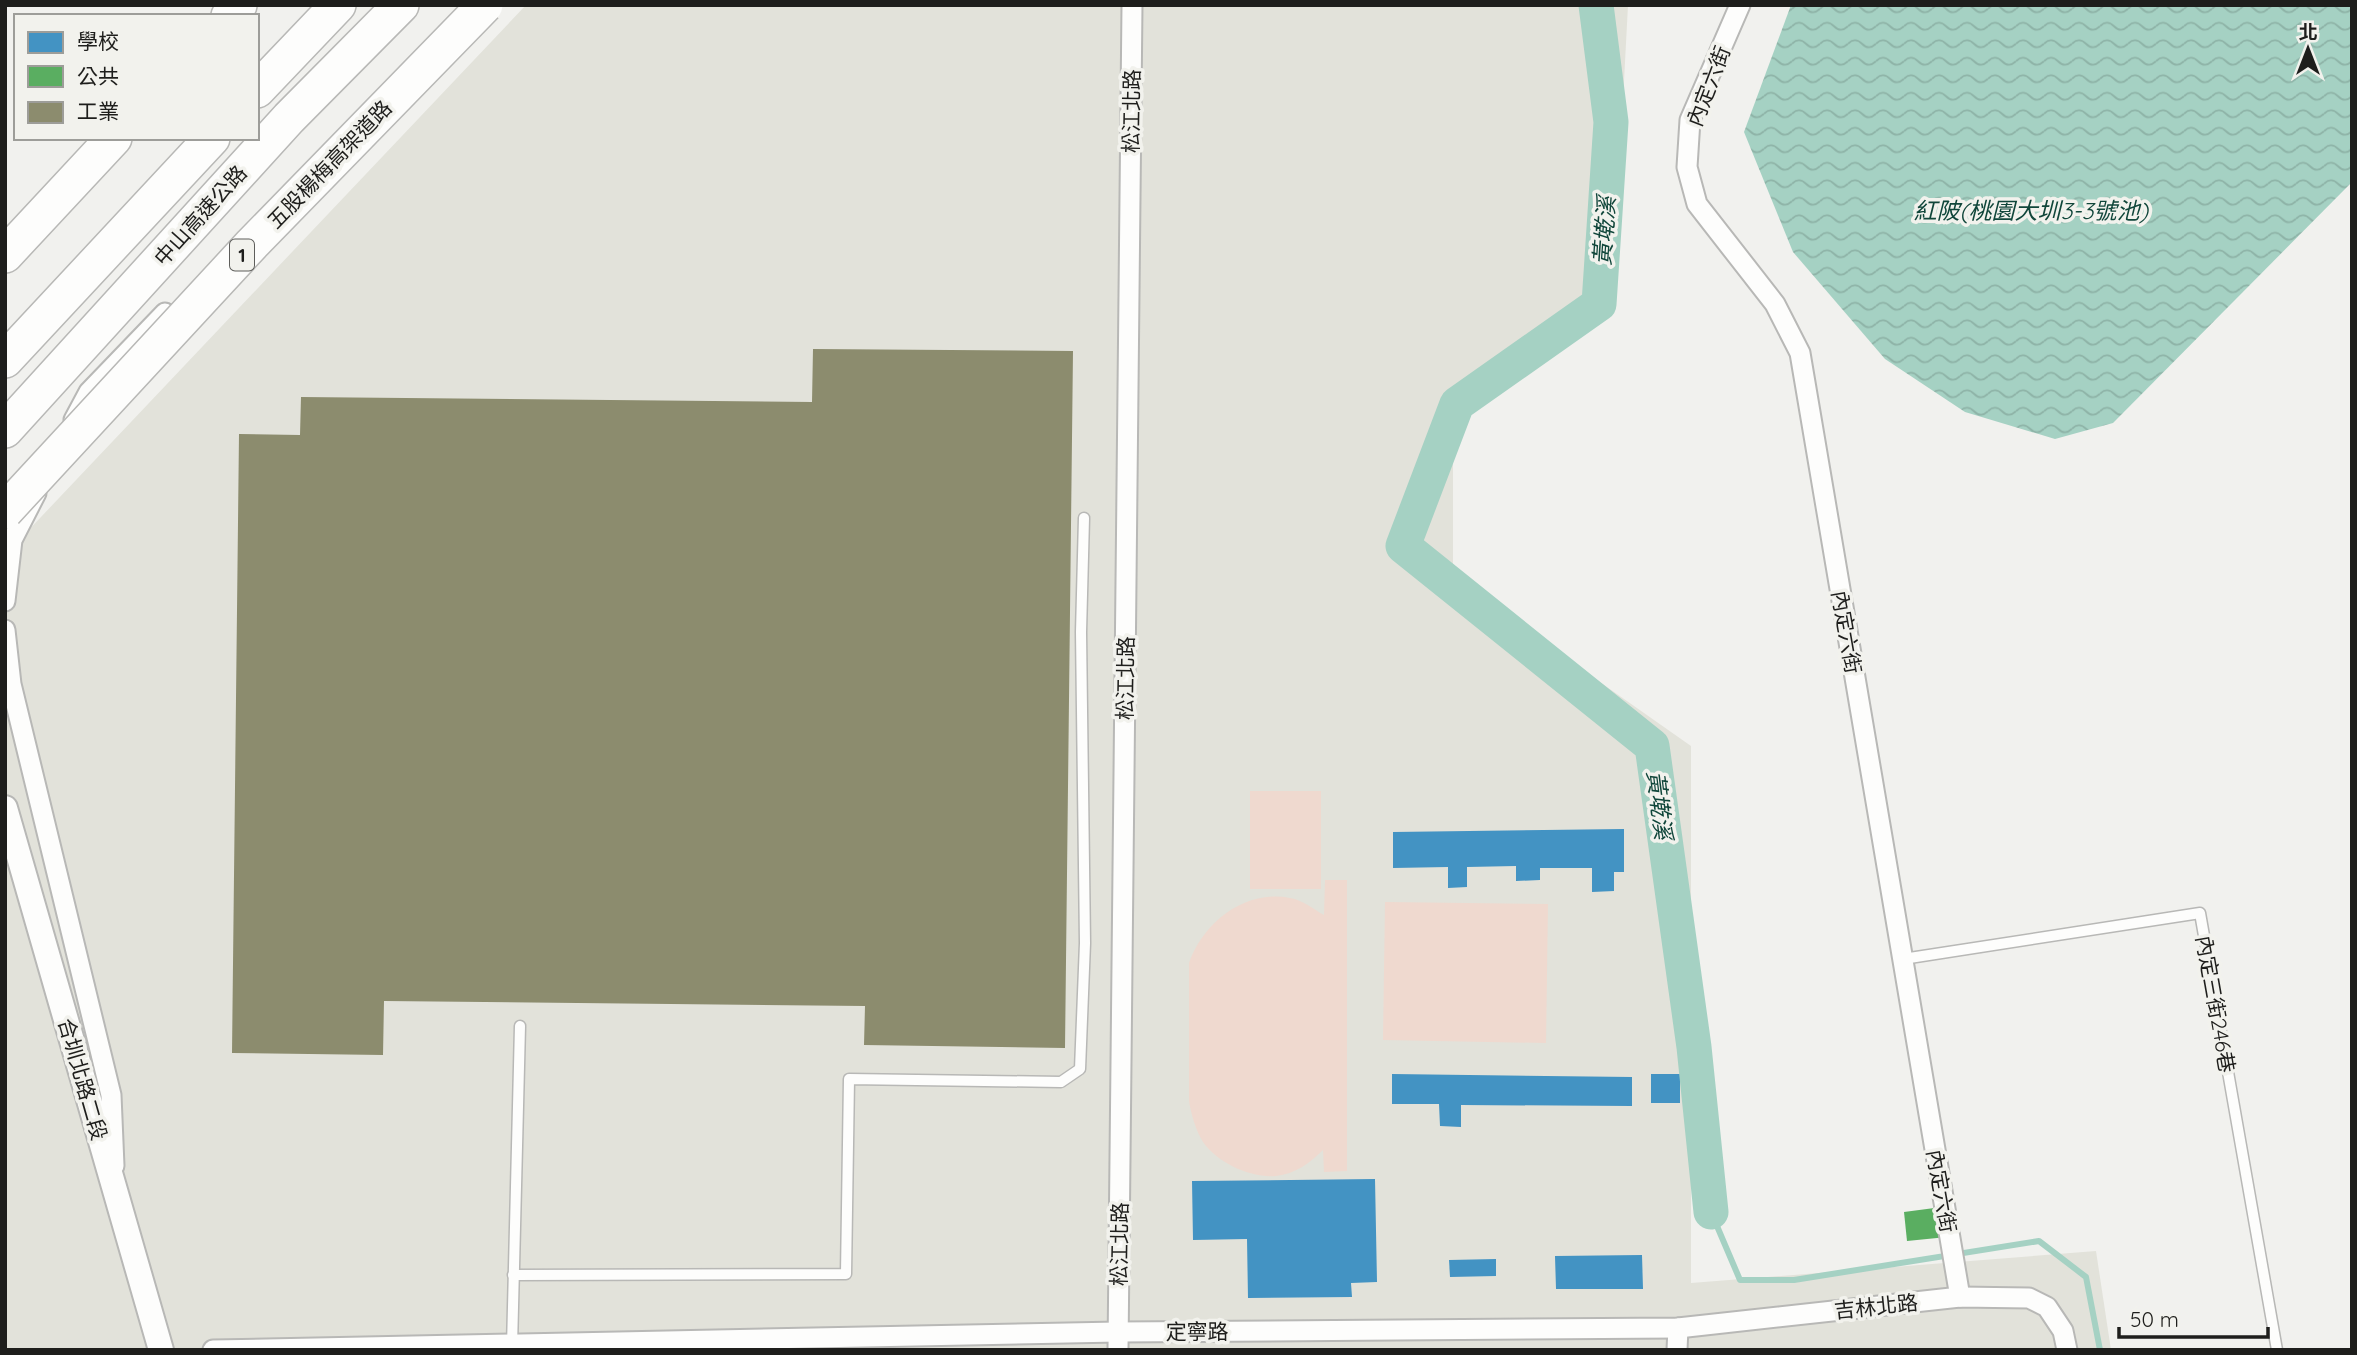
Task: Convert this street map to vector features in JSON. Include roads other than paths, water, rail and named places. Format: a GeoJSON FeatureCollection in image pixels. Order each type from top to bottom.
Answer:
{"type":"FeatureCollection","features":[{"type":"Feature","properties":{"kind":"highway"},"geometry":{"type":"LineString","coordinates":[[259,88],[338,5]]}},
{"type":"Feature","properties":{"kind":"highway","name":"中山高速公路"},"geometry":{"type":"LineString","coordinates":[[7,428],[289,118],[401,5]]}},
{"type":"Feature","properties":{"kind":"highway","name":"五股楊梅高架道路"},"geometry":{"type":"LineString","coordinates":[[5,511],[252,244],[485,5]]}},
{"type":"Feature","properties":{"kind":"highway"},"geometry":{"type":"LineString","coordinates":[[5,255],[112,140]]}},
{"type":"Feature","properties":{"kind":"highway","name":"中山高速公路"},"geometry":{"type":"LineString","coordinates":[[5,360],[210,140]]}},
{"type":"Feature","properties":{"kind":"street"},"geometry":{"type":"LineString","coordinates":[[5,601],[12,540],[89,392],[463,5]]}},
{"type":"Feature","properties":{"kind":"street","name":"松江北路"},"geometry":{"type":"LineString","coordinates":[[1118,1341],[1132,5]]}},
{"type":"Feature","properties":{"kind":"street","name":"內定六街"},"geometry":{"type":"LineString","coordinates":[[1740,5],[1690,120],[1686,167],[1697,204],[1775,304],[1800,353],[1960,1297]]}},
{"type":"Feature","properties":{"kind":"street"},"geometry":{"type":"LineString","coordinates":[[5,630],[11,684],[111,1095],[115,1189]]}},
{"type":"Feature","properties":{"kind":"street","name":"合圳北路二段"},"geometry":{"type":"LineString","coordinates":[[5,808],[161,1350]]}},
{"type":"Feature","properties":{"kind":"street"},"geometry":{"type":"LineString","coordinates":[[62,1007],[72,996],[74,946]]}},
{"type":"Feature","properties":{"kind":"street","name":"吉林北路"},"geometry":{"type":"LineString","coordinates":[[1678,1328],[1960,1297],[2029,1298],[2047,1307],[2063,1331],[2067,1350]]}},
{"type":"Feature","properties":{"kind":"street"},"geometry":{"type":"LineString","coordinates":[[1677,1350],[1678,1328]]}},
{"type":"Feature","properties":{"kind":"street","name":"定寧路"},"geometry":{"type":"LineString","coordinates":[[213,1350],[1118,1341],[1678,1328]]}},
{"type":"Feature","properties":{"kind":"lane"},"geometry":{"type":"LineString","coordinates":[[513,1275],[846,1274],[849,1079],[1061,1083],[1080,1069],[1085,943],[1081,632],[1084,518]]}},
{"type":"Feature","properties":{"kind":"lane","name":"內定三街246巷"},"geometry":{"type":"LineString","coordinates":[[1903,959],[2200,913],[2277,1350]]}},
{"type":"Feature","properties":{"kind":"lane"},"geometry":{"type":"LineString","coordinates":[[512,1347],[520,1026]]}},
{"type":"Feature","properties":{"kind":"water","name":"紅陂(桃園大圳3-3號池)"},"geometry":{"type":"Polygon","coordinates":[[[1791,5],[2352,5],[2352,182],[2113,423],[2055,439],[1965,412],[1885,359],[1793,252],[1744,132],[1791,5]]]}},
{"type":"Feature","properties":{"kind":"waterway","name":"黃墘溪"},"geometry":{"type":"LineString","coordinates":[[1596,5],[1611,122],[1599,304],[1457,404],[1403,546],[1652,746],[1694,1047],[1711,1212]]}},
{"type":"Feature","properties":{"kind":"waterway","name":"黃墘溪"},"geometry":{"type":"LineString","coordinates":[[1711,1212],[1740,1280],[1794,1280],[2039,1241],[2086,1277],[2100,1350]]}}]}
